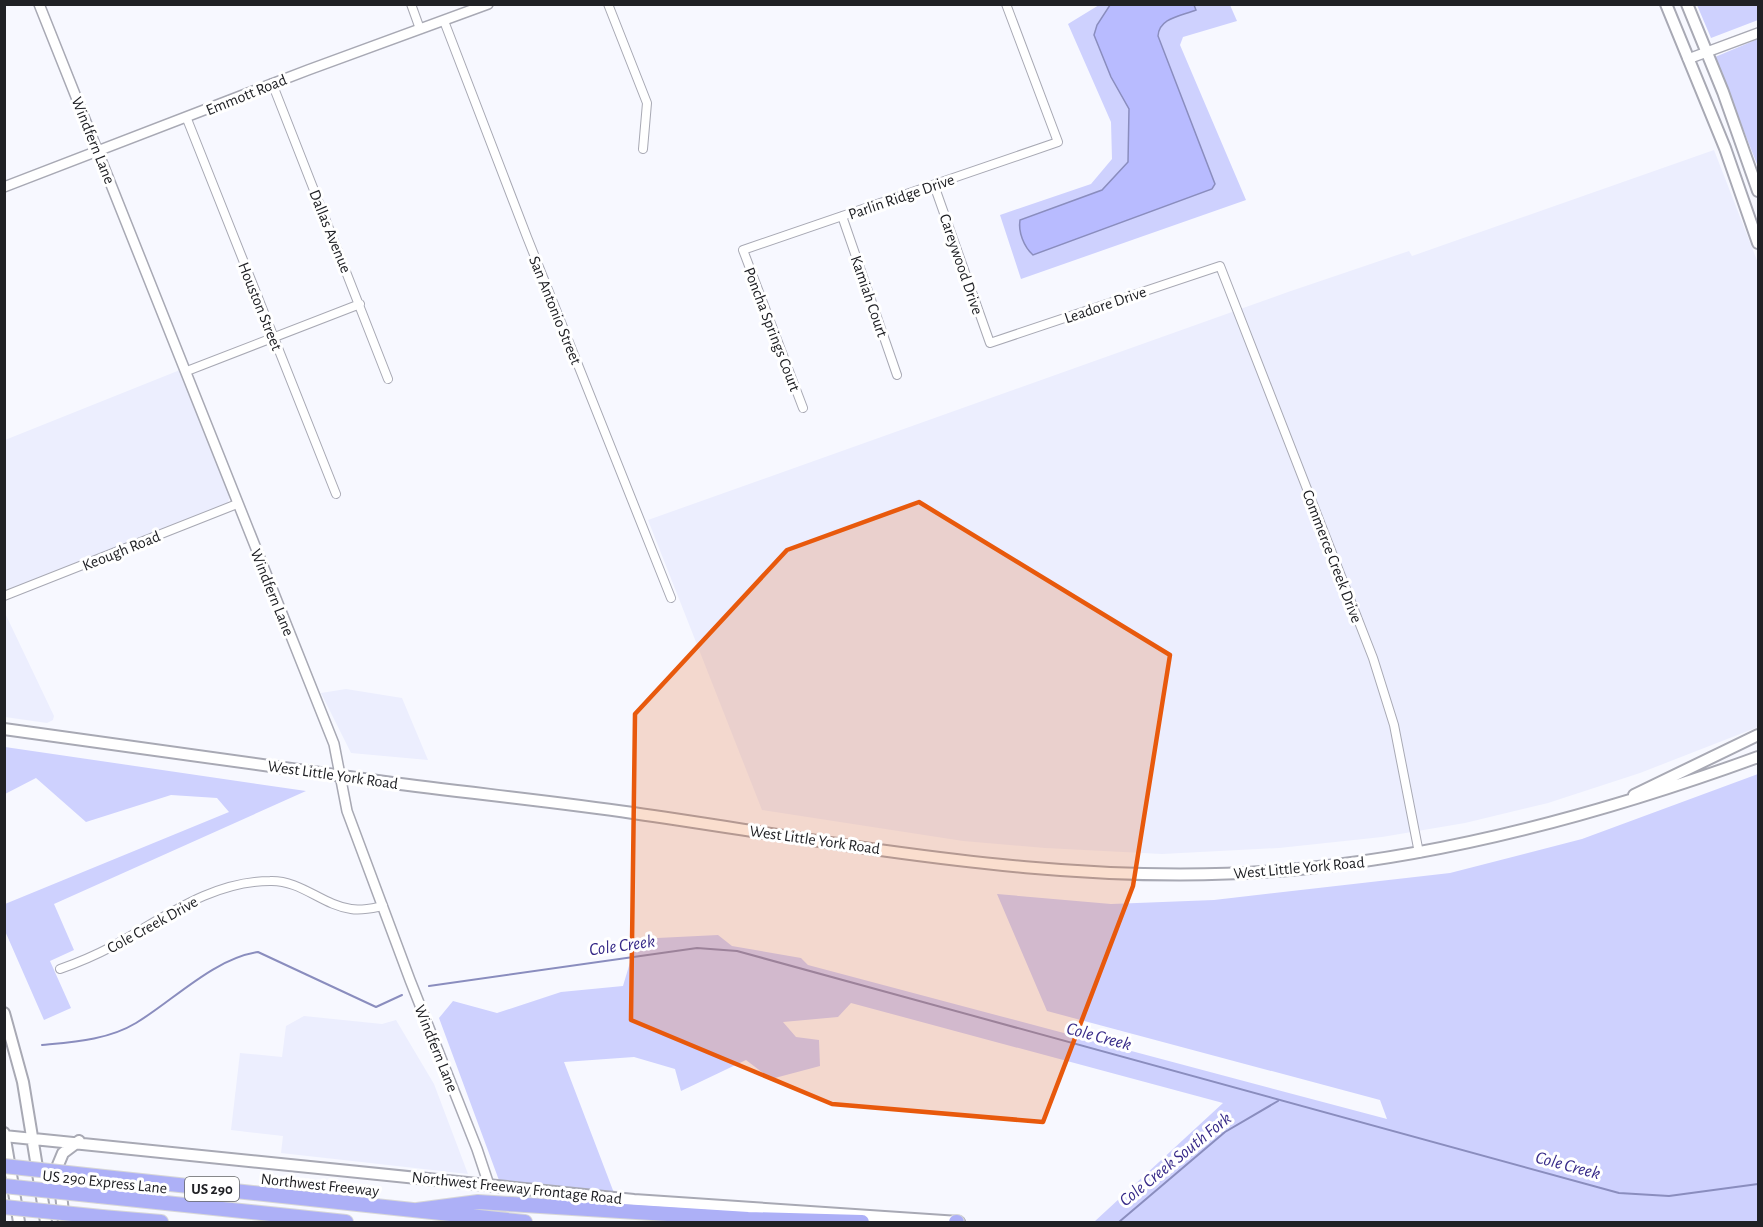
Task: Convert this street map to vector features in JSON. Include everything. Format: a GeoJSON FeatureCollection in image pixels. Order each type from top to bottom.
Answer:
{"type":"FeatureCollection","features":[{"type":"Feature","properties":{"kind":"highway","name":"Northwest Freeway"},"geometry":{"type":"LineString","coordinates":[[4,1166],[525,1222]]}},
{"type":"Feature","properties":{"kind":"highway","name":"US 290 Express Lane"},"geometry":{"type":"LineString","coordinates":[[4,1186],[345,1222]]}},
{"type":"Feature","properties":{"kind":"highway"},"geometry":{"type":"LineString","coordinates":[[417,1210],[478,1202],[748,1219],[862,1222]]}},
{"type":"Feature","properties":{"kind":"highway"},"geometry":{"type":"LineString","coordinates":[[4,1207],[161,1222]]}},
{"type":"Feature","properties":{"kind":"main road"},"geometry":{"type":"LineString","coordinates":[[1666,4],[1731,166],[1758,243]]}},
{"type":"Feature","properties":{"kind":"main road"},"geometry":{"type":"LineString","coordinates":[[1687,4],[1708,52],[1758,191]]}},
{"type":"Feature","properties":{"kind":"main road"},"geometry":{"type":"LineString","coordinates":[[1731,166],[1747,159]]}},
{"type":"Feature","properties":{"kind":"main road","name":"West Little York Road"},"geometry":{"type":"LineString","coordinates":[[4,729],[586,806],[879,848],[1086,872],[1221,874],[1307,868],[1419,853],[1551,823],[1684,784],[1758,757]]}},
{"type":"Feature","properties":{"kind":"main road","name":"West Little York Road"},"geometry":{"type":"LineString","coordinates":[[1623,801],[1649,786],[1758,735]]}},
{"type":"Feature","properties":{"kind":"main road"},"geometry":{"type":"LineString","coordinates":[[4,1013],[23,1082],[46,1222]]}},
{"type":"Feature","properties":{"kind":"main road"},"geometry":{"type":"LineString","coordinates":[[5,1135],[19,1222]]}},
{"type":"Feature","properties":{"kind":"main road","name":"Northwest Freeway Frontage Road"},"geometry":{"type":"LineString","coordinates":[[5,1135],[645,1200],[957,1222]]}},
{"type":"Feature","properties":{"kind":"main road"},"geometry":{"type":"LineString","coordinates":[[64,1222],[58,1165],[63,1153],[79,1141]]}},
{"type":"Feature","properties":{"kind":"street","name":"Windfern Lane"},"geometry":{"type":"LineString","coordinates":[[39,4],[334,744],[347,811],[489,1185]]}},
{"type":"Feature","properties":{"kind":"street"},"geometry":{"type":"LineString","coordinates":[[411,4],[420,29]]}},
{"type":"Feature","properties":{"kind":"street","name":"Emmott Road"},"geometry":{"type":"LineString","coordinates":[[4,187],[187,118],[272,83],[488,4]]}},
{"type":"Feature","properties":{"kind":"street"},"geometry":{"type":"LineString","coordinates":[[608,4],[647,103],[643,149]]}},
{"type":"Feature","properties":{"kind":"street","name":"Parlin Ridge Drive"},"geometry":{"type":"LineString","coordinates":[[743,250],[1058,142],[1006,4]]}},
{"type":"Feature","properties":{"kind":"street","name":"San Antonio Street"},"geometry":{"type":"LineString","coordinates":[[444,21],[527,237],[672,598]]}},
{"type":"Feature","properties":{"kind":"street"},"geometry":{"type":"LineString","coordinates":[[1688,59],[1758,33]]}},
{"type":"Feature","properties":{"kind":"street","name":"Dallas Avenue"},"geometry":{"type":"LineString","coordinates":[[272,83],[388,379]]}},
{"type":"Feature","properties":{"kind":"street","name":"Houston Street"},"geometry":{"type":"LineString","coordinates":[[187,118],[336,494]]}},
{"type":"Feature","properties":{"kind":"street","name":"Careywood Drive"},"geometry":{"type":"LineString","coordinates":[[934,185],[990,343]]}},
{"type":"Feature","properties":{"kind":"street","name":"Kamiah Court"},"geometry":{"type":"LineString","coordinates":[[842,216],[897,375]]}},
{"type":"Feature","properties":{"kind":"street","name":"Poncha Springs Court"},"geometry":{"type":"LineString","coordinates":[[743,250],[803,408]]}},
{"type":"Feature","properties":{"kind":"street","name":"Leadore Drive"},"geometry":{"type":"LineString","coordinates":[[990,343],[1220,266]]}},
{"type":"Feature","properties":{"kind":"street","name":"Commerce Creek Drive"},"geometry":{"type":"LineString","coordinates":[[1220,266],[1373,658],[1394,725],[1419,853]]}},
{"type":"Feature","properties":{"kind":"street"},"geometry":{"type":"LineString","coordinates":[[187,372],[273,336],[360,304]]}},
{"type":"Feature","properties":{"kind":"street","name":"Keough Road"},"geometry":{"type":"LineString","coordinates":[[4,596],[237,504]]}},
{"type":"Feature","properties":{"kind":"street","name":"Cole Creek Drive"},"geometry":{"type":"LineString","coordinates":[[60,969],[109,948],[189,903],[240,884],[281,881],[299,886],[345,908],[361,910],[383,906]]}},
{"type":"Feature","properties":{"kind":"highlighted area"},"geometry":{"type":"Polygon","coordinates":[[[919,502],[1170,655],[1133,886],[1043,1122],[832,1104],[631,1020],[635,714],[787,550],[919,502]]]}},
{"type":"Feature","properties":{"kind":"shaded area"},"geometry":{"type":"Polygon","coordinates":[[[1099,5],[1230,5],[1237,21],[1183,37],[1180,45],[1246,200],[1021,279],[1000,215],[1091,184],[1112,159],[1111,122],[1068,24],[1099,5]]]}},
{"type":"Feature","properties":{"kind":"shaded area"},"geometry":{"type":"Polygon","coordinates":[[[1110,5],[1194,5],[1196,10],[1162,25],[1158,36],[1215,184],[1212,189],[1033,255],[1022,239],[1020,220],[1102,190],[1128,162],[1129,109],[1111,77],[1094,35],[1097,25],[1110,5]]]}},
{"type":"Feature","properties":{"kind":"shaded area"},"geometry":{"type":"Polygon","coordinates":[[[1697,5],[1758,5],[1758,20],[1711,38],[1697,5]]]}},
{"type":"Feature","properties":{"kind":"shaded area"},"geometry":{"type":"Polygon","coordinates":[[[1758,39],[1758,167],[1715,57],[1758,39]]]}},
{"type":"Feature","properties":{"kind":"shaded area"},"geometry":{"type":"Polygon","coordinates":[[[1714,150],[1758,263],[1758,727],[1640,773],[1548,803],[1465,823],[1382,837],[1279,848],[1162,854],[1045,848],[963,841],[762,810],[648,520],[1288,292],[1409,251],[1412,256],[1714,150]]]}},
{"type":"Feature","properties":{"kind":"shaded area"},"geometry":{"type":"Polygon","coordinates":[[[180,370],[230,496],[227,505],[5,592],[5,440],[180,370]]]}},
{"type":"Feature","properties":{"kind":"shaded area"},"geometry":{"type":"Polygon","coordinates":[[[4,611],[54,716],[53,720],[47,723],[5,717],[4,611]]]}},
{"type":"Feature","properties":{"kind":"shaded area"},"geometry":{"type":"Polygon","coordinates":[[[346,689],[402,698],[428,760],[351,753],[321,693],[346,689]]]}},
{"type":"Feature","properties":{"kind":"shaded area"},"geometry":{"type":"Polygon","coordinates":[[[5,747],[306,791],[54,904],[74,950],[50,961],[71,1008],[44,1020],[5,931],[5,904],[229,812],[217,798],[171,795],[86,822],[36,778],[5,794],[5,747]]]}},
{"type":"Feature","properties":{"kind":"shaded area"},"geometry":{"type":"Polygon","coordinates":[[[1758,774],[1758,1222],[1094,1222],[1223,1103],[851,1003],[838,1017],[783,1022],[796,1037],[819,1040],[820,1066],[771,1079],[746,1060],[681,1091],[675,1069],[634,1057],[564,1062],[614,1193],[500,1183],[439,1018],[453,1001],[497,1013],[561,992],[623,986],[637,939],[718,935],[732,946],[801,958],[808,965],[1387,1119],[1380,1100],[1047,1011],[997,894],[1111,904],[1214,900],[1450,873],[1582,839],[1758,774]]]}},
{"type":"Feature","properties":{"kind":"shaded area"},"geometry":{"type":"Polygon","coordinates":[[[304,1016],[382,1024],[396,1020],[434,1084],[468,1174],[281,1153],[283,1136],[231,1130],[240,1053],[282,1057],[286,1026],[304,1016]]]}},
{"type":"Feature","properties":{"kind":"waterway","name":"Cole Creek"},"geometry":{"type":"LineString","coordinates":[[429,986],[697,948],[737,951],[1619,1193],[1669,1196],[1758,1184]]}},
{"type":"Feature","properties":{"kind":"waterway","name":"Cole Creek"},"geometry":{"type":"LineString","coordinates":[[42,1045],[90,1039],[125,1029],[210,971],[241,956],[258,952],[376,1007],[402,995]]}},
{"type":"Feature","properties":{"kind":"waterway","name":"Cole Creek South Fork"},"geometry":{"type":"LineString","coordinates":[[1119,1222],[1225,1132],[1278,1101]]}}]}
